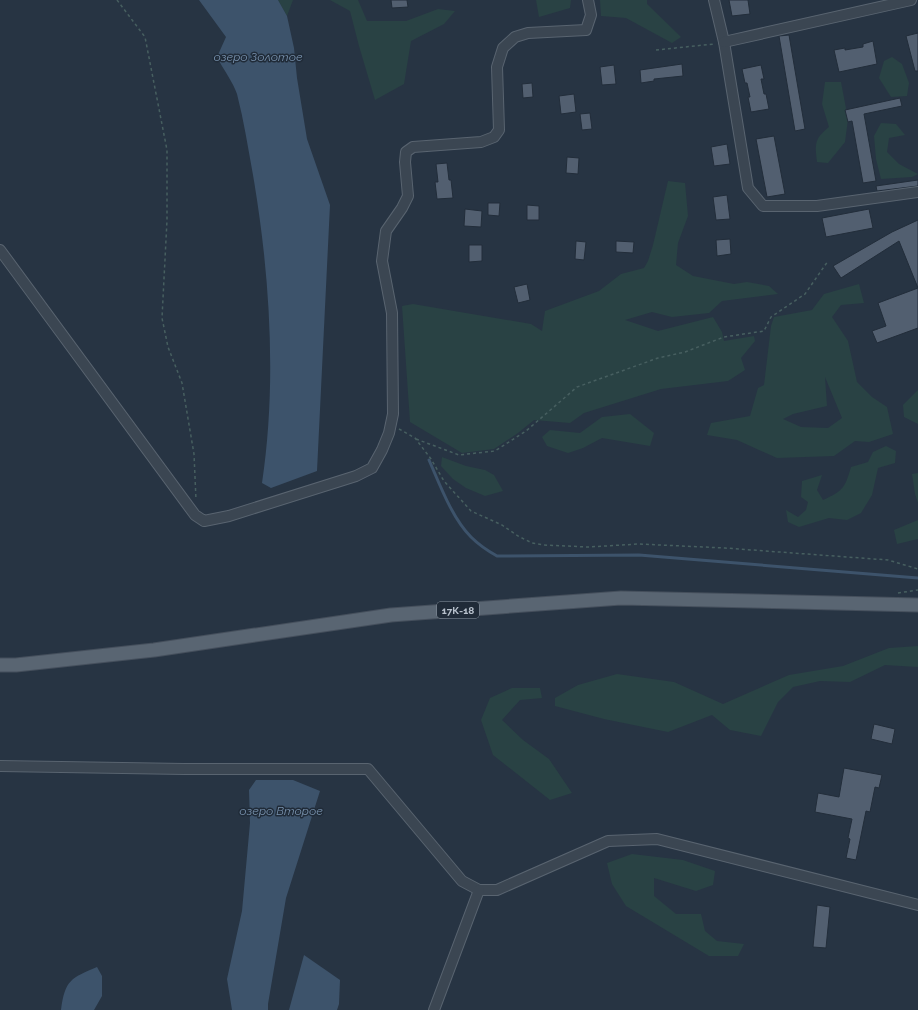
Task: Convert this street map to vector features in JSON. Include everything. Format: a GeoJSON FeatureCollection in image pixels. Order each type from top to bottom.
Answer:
{"type":"FeatureCollection","features":[{"type":"Feature","properties":{"kind":"main road","name":"17К-18"},"geometry":{"type":"LineString","coordinates":[[0,666],[154,650],[391,616],[621,598],[918,605]]}},
{"type":"Feature","properties":{"kind":"street"},"geometry":{"type":"LineString","coordinates":[[0,250],[195,515],[204,521],[229,516],[356,476],[372,468],[382,450],[391,427],[393,414],[392,313],[382,261],[386,231],[402,208],[408,196],[405,162],[406,152],[413,147],[481,142],[494,137],[499,130],[497,67],[503,48],[515,37],[528,33],[586,30],[591,15],[588,0]]}},
{"type":"Feature","properties":{"kind":"street"},"geometry":{"type":"LineString","coordinates":[[714,0],[724,42],[748,188],[763,206],[818,206],[918,192]]}},
{"type":"Feature","properties":{"kind":"street"},"geometry":{"type":"LineString","coordinates":[[724,42],[910,0]]}},
{"type":"Feature","properties":{"kind":"street"},"geometry":{"type":"LineString","coordinates":[[0,766],[184,769],[368,769],[462,881],[480,890],[497,890],[608,841],[657,839],[918,905]]}},
{"type":"Feature","properties":{"kind":"street"},"geometry":{"type":"LineString","coordinates":[[434,1010],[480,890]]}},
{"type":"Feature","properties":{"kind":"path"},"geometry":{"type":"LineString","coordinates":[[117,0],[145,37],[167,150],[167,220],[162,318],[168,347],[182,383],[194,454],[196,489],[195,515]]}},
{"type":"Feature","properties":{"kind":"path"},"geometry":{"type":"LineString","coordinates":[[656,50],[713,44]]}},
{"type":"Feature","properties":{"kind":"path"},"geometry":{"type":"LineString","coordinates":[[391,427],[402,429],[415,438],[459,455],[495,451],[526,431],[577,387],[658,358],[685,352],[724,337],[764,331],[771,317],[805,294],[828,261]]}},
{"type":"Feature","properties":{"kind":"path"},"geometry":{"type":"LineString","coordinates":[[415,438],[431,459],[444,481],[471,511],[502,525],[518,536],[532,543],[588,548],[639,544],[725,548],[888,560],[918,569]]}},
{"type":"Feature","properties":{"kind":"path"},"geometry":{"type":"LineString","coordinates":[[896,593],[918,590]]}},
{"type":"Feature","properties":{"kind":"green space"},"geometry":{"type":"Polygon","coordinates":[[[278,0],[293,0],[287,16],[278,0]]]}},
{"type":"Feature","properties":{"kind":"green space"},"geometry":{"type":"Polygon","coordinates":[[[330,0],[358,0],[367,21],[406,21],[438,9],[455,11],[444,24],[411,41],[404,84],[375,100],[350,11],[330,0]]]}},
{"type":"Feature","properties":{"kind":"green space"},"geometry":{"type":"Polygon","coordinates":[[[536,0],[571,0],[570,8],[539,17],[536,0]]]}},
{"type":"Feature","properties":{"kind":"green space"},"geometry":{"type":"Polygon","coordinates":[[[600,0],[647,0],[647,4],[681,37],[672,43],[626,18],[601,16],[600,0]]]}},
{"type":"Feature","properties":{"kind":"green space"},"geometry":{"type":"Polygon","coordinates":[[[892,57],[902,64],[909,83],[907,96],[891,97],[879,78],[884,61],[892,57]]]}},
{"type":"Feature","properties":{"kind":"green space"},"geometry":{"type":"Polygon","coordinates":[[[825,82],[841,82],[848,119],[845,142],[828,163],[817,162],[816,151],[818,139],[829,127],[822,104],[825,82]]]}},
{"type":"Feature","properties":{"kind":"green space"},"geometry":{"type":"Polygon","coordinates":[[[881,123],[896,124],[905,135],[889,138],[887,152],[899,164],[918,174],[912,177],[881,179],[876,159],[874,136],[881,123]]]}},
{"type":"Feature","properties":{"kind":"green space"},"geometry":{"type":"Polygon","coordinates":[[[668,181],[685,183],[688,216],[678,243],[676,265],[693,276],[734,284],[747,282],[769,286],[778,294],[722,301],[709,313],[672,317],[652,312],[625,320],[658,331],[713,317],[722,332],[724,341],[754,336],[755,341],[741,358],[745,370],[728,381],[661,389],[584,413],[570,423],[534,420],[494,449],[462,453],[410,422],[402,306],[413,304],[531,324],[542,331],[545,311],[599,291],[621,274],[644,268],[653,245],[668,181]]]}},
{"type":"Feature","properties":{"kind":"green space"},"geometry":{"type":"Polygon","coordinates":[[[859,284],[864,303],[841,305],[832,317],[848,341],[857,382],[872,397],[887,407],[893,434],[869,442],[855,441],[834,456],[777,458],[737,440],[707,435],[711,423],[750,416],[758,388],[764,385],[771,326],[774,317],[812,310],[824,294],[859,284]],[[825,377],[827,406],[793,414],[783,419],[801,427],[828,428],[842,418],[825,377]]]}},
{"type":"Feature","properties":{"kind":"green space"},"geometry":{"type":"Polygon","coordinates":[[[918,390],[918,424],[904,417],[903,405],[918,390]]]}},
{"type":"Feature","properties":{"kind":"green space"},"geometry":{"type":"Polygon","coordinates":[[[630,414],[654,433],[650,446],[602,438],[583,448],[568,453],[547,446],[542,437],[550,430],[580,433],[602,417],[630,414]]]}},
{"type":"Feature","properties":{"kind":"green space"},"geometry":{"type":"Polygon","coordinates":[[[886,446],[896,451],[895,463],[878,468],[872,495],[861,513],[847,520],[829,518],[799,527],[788,522],[786,510],[798,517],[806,510],[808,502],[801,497],[802,481],[822,475],[817,490],[823,500],[835,494],[842,488],[847,480],[851,467],[868,462],[873,452],[886,446]]]}},
{"type":"Feature","properties":{"kind":"green space"},"geometry":{"type":"Polygon","coordinates":[[[442,457],[466,466],[485,470],[494,475],[503,491],[485,496],[466,488],[453,479],[441,466],[442,457]]]}},
{"type":"Feature","properties":{"kind":"green space"},"geometry":{"type":"Polygon","coordinates":[[[918,473],[918,503],[912,474],[918,473]]]}},
{"type":"Feature","properties":{"kind":"green space"},"geometry":{"type":"Polygon","coordinates":[[[918,520],[918,539],[897,544],[894,530],[918,520]]]}},
{"type":"Feature","properties":{"kind":"green space"},"geometry":{"type":"Polygon","coordinates":[[[918,646],[918,667],[885,665],[850,682],[820,681],[793,687],[778,702],[761,736],[730,730],[712,715],[668,732],[604,719],[555,706],[555,698],[578,685],[617,674],[674,682],[723,704],[789,675],[843,666],[889,648],[918,646]]]}},
{"type":"Feature","properties":{"kind":"green space"},"geometry":{"type":"Polygon","coordinates":[[[512,688],[540,688],[542,698],[520,700],[502,720],[523,740],[549,759],[572,793],[550,800],[493,755],[481,720],[490,698],[512,688]]]}},
{"type":"Feature","properties":{"kind":"green space"},"geometry":{"type":"Polygon","coordinates":[[[632,854],[683,860],[715,871],[713,885],[696,891],[654,878],[654,896],[676,914],[701,914],[705,931],[717,941],[744,944],[738,956],[709,956],[626,906],[612,884],[607,863],[632,854]]]}},
{"type":"Feature","properties":{"kind":"water","name":"озеро Золотое"},"geometry":{"type":"Polygon","coordinates":[[[199,0],[278,0],[287,16],[294,48],[297,78],[307,139],[330,205],[317,471],[271,488],[262,483],[267,445],[269,407],[270,329],[264,251],[259,213],[246,134],[237,94],[217,57],[226,37],[199,0]]]}},
{"type":"Feature","properties":{"kind":"water","name":"озеро Второе"},"geometry":{"type":"Polygon","coordinates":[[[256,780],[293,780],[320,791],[286,898],[268,1010],[232,1010],[227,979],[242,911],[250,823],[249,790],[256,780]]]}},
{"type":"Feature","properties":{"kind":"water"},"geometry":{"type":"Polygon","coordinates":[[[304,955],[340,980],[339,1004],[337,1010],[289,1010],[304,955]]]}},
{"type":"Feature","properties":{"kind":"water"},"geometry":{"type":"Polygon","coordinates":[[[97,967],[102,976],[102,996],[94,1010],[61,1010],[67,986],[71,981],[81,974],[97,967]]]}},
{"type":"Feature","properties":{"kind":"building"},"geometry":{"type":"Polygon","coordinates":[[[391,0],[407,0],[408,7],[392,8],[391,0]]]}},
{"type":"Feature","properties":{"kind":"building"},"geometry":{"type":"Polygon","coordinates":[[[729,0],[748,0],[750,14],[732,16],[729,0]]]}},
{"type":"Feature","properties":{"kind":"building"},"geometry":{"type":"Polygon","coordinates":[[[918,33],[918,71],[915,71],[906,36],[918,33]]]}},
{"type":"Feature","properties":{"kind":"building"},"geometry":{"type":"Polygon","coordinates":[[[789,35],[805,129],[795,131],[779,36],[789,35]]]}},
{"type":"Feature","properties":{"kind":"building"},"geometry":{"type":"Polygon","coordinates":[[[873,41],[877,64],[839,72],[834,50],[863,47],[863,44],[873,41]]]}},
{"type":"Feature","properties":{"kind":"building"},"geometry":{"type":"Polygon","coordinates":[[[682,64],[683,76],[654,79],[654,81],[641,83],[640,70],[682,64]]]}},
{"type":"Feature","properties":{"kind":"building"},"geometry":{"type":"Polygon","coordinates":[[[614,65],[616,84],[602,85],[600,67],[614,65]]]}},
{"type":"Feature","properties":{"kind":"building"},"geometry":{"type":"Polygon","coordinates":[[[761,65],[764,79],[761,79],[769,109],[751,112],[748,97],[750,97],[742,69],[761,65]]]}},
{"type":"Feature","properties":{"kind":"building"},"geometry":{"type":"Polygon","coordinates":[[[532,83],[533,97],[523,98],[522,84],[532,83]]]}},
{"type":"Feature","properties":{"kind":"building"},"geometry":{"type":"Polygon","coordinates":[[[574,94],[576,112],[561,114],[559,96],[574,94]]]}},
{"type":"Feature","properties":{"kind":"building"},"geometry":{"type":"Polygon","coordinates":[[[900,98],[902,106],[864,114],[876,181],[863,183],[852,121],[848,122],[845,110],[900,98]]]}},
{"type":"Feature","properties":{"kind":"building"},"geometry":{"type":"Polygon","coordinates":[[[590,113],[592,129],[582,130],[580,114],[590,113]]]}},
{"type":"Feature","properties":{"kind":"building"},"geometry":{"type":"Polygon","coordinates":[[[774,136],[785,194],[767,197],[756,139],[774,136]]]}},
{"type":"Feature","properties":{"kind":"building"},"geometry":{"type":"Polygon","coordinates":[[[727,144],[730,164],[714,166],[711,147],[727,144]]]}},
{"type":"Feature","properties":{"kind":"building"},"geometry":{"type":"Polygon","coordinates":[[[567,157],[579,158],[578,174],[566,173],[567,157]]]}},
{"type":"Feature","properties":{"kind":"building"},"geometry":{"type":"Polygon","coordinates":[[[447,163],[453,198],[437,199],[435,182],[438,182],[436,164],[447,163]]]}},
{"type":"Feature","properties":{"kind":"building"},"geometry":{"type":"Polygon","coordinates":[[[918,180],[918,186],[877,191],[876,186],[918,180]]]}},
{"type":"Feature","properties":{"kind":"building"},"geometry":{"type":"Polygon","coordinates":[[[727,195],[730,219],[716,220],[713,197],[727,195]]]}},
{"type":"Feature","properties":{"kind":"building"},"geometry":{"type":"Polygon","coordinates":[[[488,203],[500,203],[499,216],[488,215],[488,203]]]}},
{"type":"Feature","properties":{"kind":"building"},"geometry":{"type":"Polygon","coordinates":[[[527,205],[539,206],[539,220],[527,220],[527,205]]]}},
{"type":"Feature","properties":{"kind":"building"},"geometry":{"type":"Polygon","coordinates":[[[465,209],[482,211],[481,227],[464,226],[465,209]]]}},
{"type":"Feature","properties":{"kind":"building"},"geometry":{"type":"Polygon","coordinates":[[[869,209],[873,228],[826,237],[822,218],[869,209]]]}},
{"type":"Feature","properties":{"kind":"building"},"geometry":{"type":"Polygon","coordinates":[[[918,220],[918,288],[899,241],[841,278],[833,266],[892,232],[918,220]]]}},
{"type":"Feature","properties":{"kind":"building"},"geometry":{"type":"Polygon","coordinates":[[[730,239],[731,254],[717,256],[716,240],[730,239]]]}},
{"type":"Feature","properties":{"kind":"building"},"geometry":{"type":"Polygon","coordinates":[[[576,241],[586,242],[584,260],[575,259],[576,241]]]}},
{"type":"Feature","properties":{"kind":"building"},"geometry":{"type":"Polygon","coordinates":[[[616,241],[634,242],[633,253],[616,252],[616,241]]]}},
{"type":"Feature","properties":{"kind":"building"},"geometry":{"type":"Polygon","coordinates":[[[469,245],[482,245],[482,261],[469,262],[469,245]]]}},
{"type":"Feature","properties":{"kind":"building"},"geometry":{"type":"Polygon","coordinates":[[[527,284],[530,300],[518,303],[514,287],[527,284]]]}},
{"type":"Feature","properties":{"kind":"building"},"geometry":{"type":"Polygon","coordinates":[[[918,288],[918,328],[877,343],[872,331],[886,326],[878,303],[918,288]]]}},
{"type":"Feature","properties":{"kind":"building"},"geometry":{"type":"Polygon","coordinates":[[[874,724],[895,729],[892,744],[871,739],[874,724]]]}},
{"type":"Feature","properties":{"kind":"building"},"geometry":{"type":"Polygon","coordinates":[[[844,768],[882,775],[879,788],[875,787],[870,812],[866,811],[856,860],[846,858],[852,819],[815,812],[818,793],[839,797],[844,768]]]}},
{"type":"Feature","properties":{"kind":"building"},"geometry":{"type":"Polygon","coordinates":[[[817,905],[830,907],[826,948],[813,947],[817,905]]]}},
{"type":"Feature","properties":{"kind":"waterway"},"geometry":{"type":"LineString","coordinates":[[429,460],[452,511],[464,529],[477,543],[497,556],[639,555],[918,578]]}}]}
